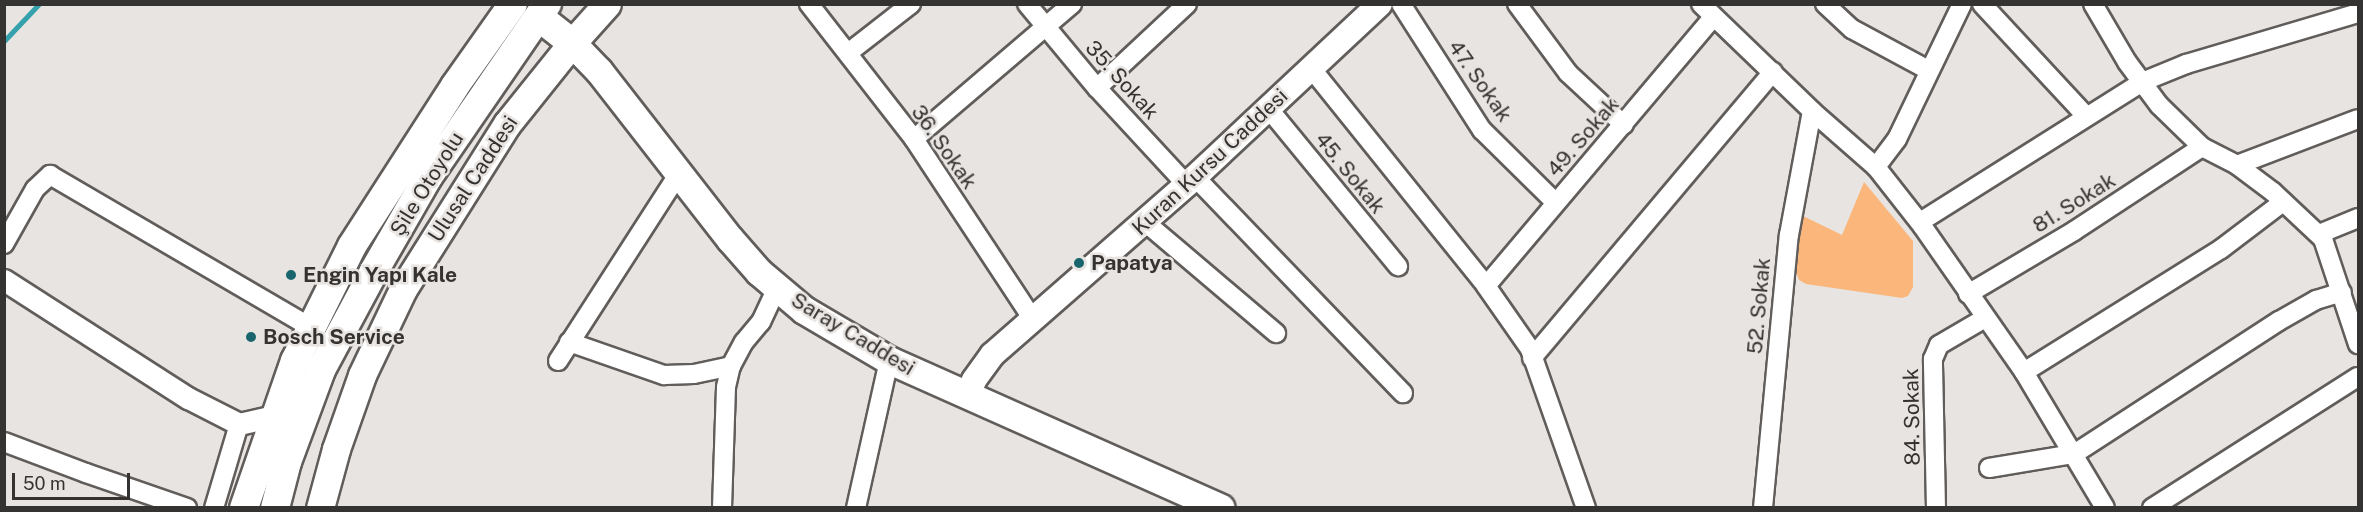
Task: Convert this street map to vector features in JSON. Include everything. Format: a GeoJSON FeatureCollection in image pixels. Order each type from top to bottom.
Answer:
{"type":"FeatureCollection","features":[{"type":"Feature","properties":{"kind":"highway","name":"Şile Otoyolu"},"geometry":{"type":"LineString","coordinates":[[244,507],[274,416],[310,327],[352,246],[454,86],[513,4]]}},
{"type":"Feature","properties":{"kind":"highway","name":"Şile Otoyolu"},"geometry":{"type":"LineString","coordinates":[[274,507],[287,462],[321,370],[369,281],[428,177],[543,10]]}},
{"type":"Feature","properties":{"kind":"highway"},"geometry":{"type":"LineString","coordinates":[[543,10],[572,43]]}},
{"type":"Feature","properties":{"kind":"main road","name":"Ulusal Caddesi"},"geometry":{"type":"LineString","coordinates":[[320,507],[336,449],[362,375],[403,289],[507,124],[572,43],[607,4]]}},
{"type":"Feature","properties":{"kind":"main road","name":"Kuran Kursu Caddesi"},"geometry":{"type":"LineString","coordinates":[[968,396],[974,381],[993,355],[1191,181],[1380,4]]}},
{"type":"Feature","properties":{"kind":"main road","name":"Saray Caddesi"},"geometry":{"type":"LineString","coordinates":[[572,43],[599,71],[730,239],[777,288],[804,310],[889,360],[1221,507]]}},
{"type":"Feature","properties":{"kind":"street","name":"36. Sokak"},"geometry":{"type":"LineString","coordinates":[[809,4],[914,139],[1034,321]]}},
{"type":"Feature","properties":{"kind":"street"},"geometry":{"type":"LineString","coordinates":[[848,53],[911,4]]}},
{"type":"Feature","properties":{"kind":"street","name":"35. Sokak"},"geometry":{"type":"LineString","coordinates":[[1027,4],[1097,88],[1403,393]]}},
{"type":"Feature","properties":{"kind":"street"},"geometry":{"type":"LineString","coordinates":[[914,139],[1072,4]]}},
{"type":"Feature","properties":{"kind":"street"},"geometry":{"type":"LineString","coordinates":[[1097,88],[1187,4]]}},
{"type":"Feature","properties":{"kind":"street","name":"47. Sokak"},"geometry":{"type":"LineString","coordinates":[[1401,4],[1482,130],[1555,202]]}},
{"type":"Feature","properties":{"kind":"street"},"geometry":{"type":"LineString","coordinates":[[1517,4],[1568,73],[1624,125]]}},
{"type":"Feature","properties":{"kind":"street"},"geometry":{"type":"LineString","coordinates":[[1825,4],[1852,29],[1928,70]]}},
{"type":"Feature","properties":{"kind":"street"},"geometry":{"type":"LineString","coordinates":[[1876,167],[1897,139],[1928,70],[1962,4]]}},
{"type":"Feature","properties":{"kind":"street"},"geometry":{"type":"LineString","coordinates":[[1982,4],[2086,116]]}},
{"type":"Feature","properties":{"kind":"street"},"geometry":{"type":"LineString","coordinates":[[2093,4],[2127,62],[2159,105],[2202,147],[2237,165],[2319,234],[2342,292],[2358,344]]}},
{"type":"Feature","properties":{"kind":"street"},"geometry":{"type":"LineString","coordinates":[[1707,11],[1812,111],[1876,167],[1920,222],[2024,372],[2105,507]]}},
{"type":"Feature","properties":{"kind":"street","name":"49. Sokak"},"geometry":{"type":"LineString","coordinates":[[1486,286],[1555,202],[1624,125],[1707,11]]}},
{"type":"Feature","properties":{"kind":"street"},"geometry":{"type":"LineString","coordinates":[[1920,222],[2142,82],[2186,64],[2358,13]]}},
{"type":"Feature","properties":{"kind":"street"},"geometry":{"type":"LineString","coordinates":[[1311,68],[1486,286],[1530,349],[1586,507]]}},
{"type":"Feature","properties":{"kind":"street"},"geometry":{"type":"LineString","coordinates":[[1532,358],[1773,72]]}},
{"type":"Feature","properties":{"kind":"street","name":"45. Sokak"},"geometry":{"type":"LineString","coordinates":[[1268,108],[1398,267]]}},
{"type":"Feature","properties":{"kind":"street","name":"52. Sokak"},"geometry":{"type":"LineString","coordinates":[[1763,507],[1789,235],[1812,111]]}},
{"type":"Feature","properties":{"kind":"street"},"geometry":{"type":"LineString","coordinates":[[2237,165],[2358,119]]}},
{"type":"Feature","properties":{"kind":"street","name":"81. Sokak"},"geometry":{"type":"LineString","coordinates":[[1968,294],[2074,231],[2202,147]]}},
{"type":"Feature","properties":{"kind":"street"},"geometry":{"type":"LineString","coordinates":[[558,361],[679,174]]}},
{"type":"Feature","properties":{"kind":"street"},"geometry":{"type":"LineString","coordinates":[[4,244],[35,189],[50,175],[310,327]]}},
{"type":"Feature","properties":{"kind":"street"},"geometry":{"type":"LineString","coordinates":[[2024,372],[2221,249],[2283,202]]}},
{"type":"Feature","properties":{"kind":"street"},"geometry":{"type":"LineString","coordinates":[[2319,234],[2358,218]]}},
{"type":"Feature","properties":{"kind":"street"},"geometry":{"type":"LineString","coordinates":[[1145,222],[1276,333]]}},
{"type":"Feature","properties":{"kind":"street"},"geometry":{"type":"LineString","coordinates":[[4,279],[188,398],[239,424],[274,416]]}},
{"type":"Feature","properties":{"kind":"street"},"geometry":{"type":"LineString","coordinates":[[722,507],[726,387],[731,366],[744,342],[761,322],[777,288]]}},
{"type":"Feature","properties":{"kind":"street"},"geometry":{"type":"LineString","coordinates":[[1989,468],[2074,454],[2279,321],[2316,300],[2342,292]]}},
{"type":"Feature","properties":{"kind":"street","name":"84. Sokak"},"geometry":{"type":"LineString","coordinates":[[1936,507],[1933,359],[1939,345],[1985,318]]}},
{"type":"Feature","properties":{"kind":"street"},"geometry":{"type":"LineString","coordinates":[[569,342],[664,375],[694,374],[731,366]]}},
{"type":"Feature","properties":{"kind":"street"},"geometry":{"type":"LineString","coordinates":[[856,507],[889,360]]}},
{"type":"Feature","properties":{"kind":"street"},"geometry":{"type":"LineString","coordinates":[[2152,507],[2173,502],[2358,377]]}},
{"type":"Feature","properties":{"kind":"street"},"geometry":{"type":"LineString","coordinates":[[214,507],[239,424]]}},
{"type":"Feature","properties":{"kind":"street"},"geometry":{"type":"LineString","coordinates":[[4,442],[187,507]]}},
{"type":"Feature","properties":{"kind":"shaded area"},"geometry":{"type":"Polygon","coordinates":[[[1864,182],[1913,241],[1913,287],[1908,296],[1902,298],[1806,284],[1799,280],[1796,272],[1801,215],[1842,235],[1864,182]]]}},
{"type":"Feature","properties":{"kind":"waterway"},"geometry":{"type":"LineString","coordinates":[[4,41],[39,4]]}},
{"type":"Feature","properties":{"kind":"place","name":"Papatya"},"geometry":{"type":"Point","coordinates":[1079,263]}},
{"type":"Feature","properties":{"kind":"place","name":"Engin Yapı Kale"},"geometry":{"type":"Point","coordinates":[291,275]}},
{"type":"Feature","properties":{"kind":"place","name":"Bosch Service"},"geometry":{"type":"Point","coordinates":[251,337]}}]}
